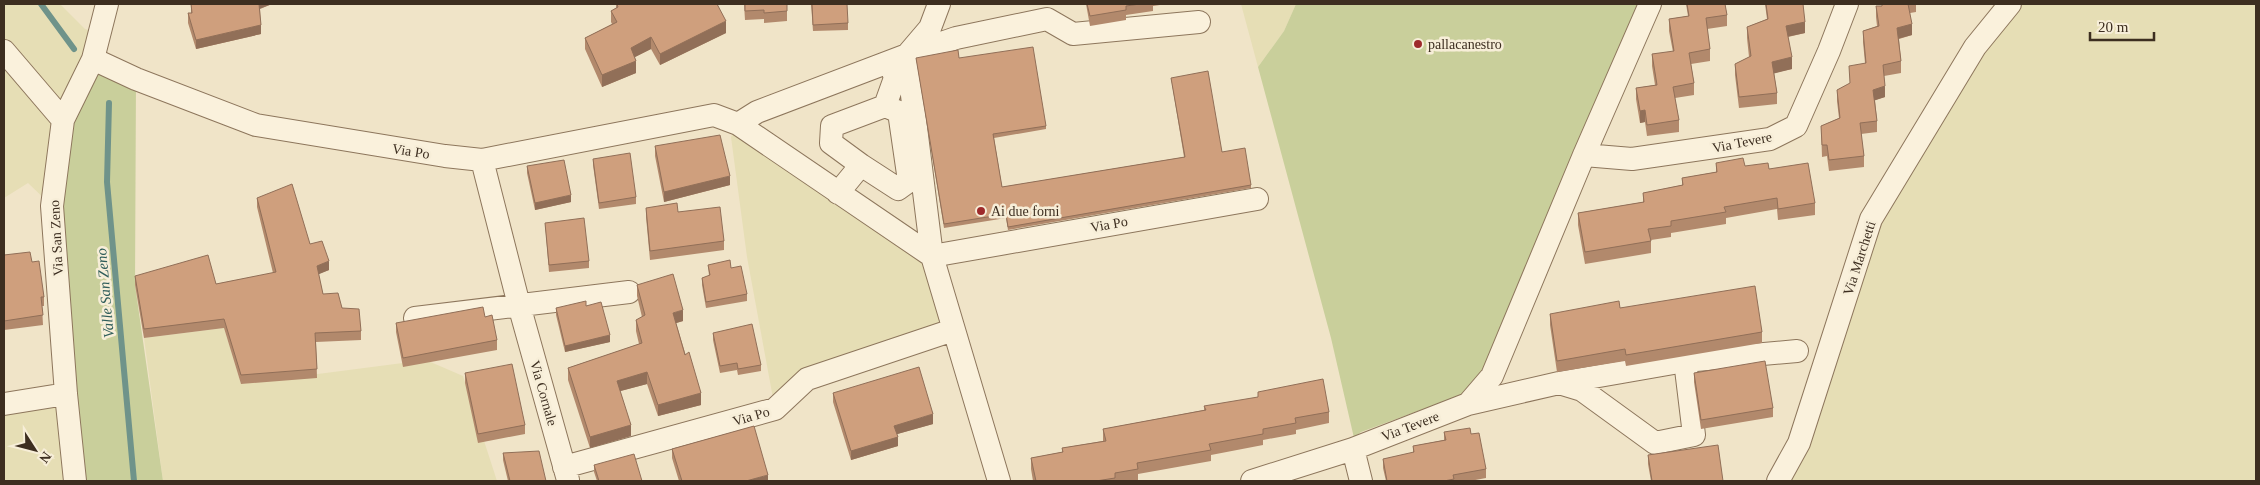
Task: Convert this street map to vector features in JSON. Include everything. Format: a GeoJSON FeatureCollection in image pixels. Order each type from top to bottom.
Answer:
{"type":"FeatureCollection","features":[{"type":"Feature","properties":{"kind":"street","name":"Via San Zeno"},"geometry":{"type":"LineString","coordinates":[[75,481],[66,394],[52,206],[63,120],[93,59],[107,4]]}},
{"type":"Feature","properties":{"kind":"street"},"geometry":{"type":"LineString","coordinates":[[885,106],[899,58],[930,28],[939,4]]}},
{"type":"Feature","properties":{"kind":"street","name":"Via Tevere"},"geometry":{"type":"LineString","coordinates":[[1468,404],[1492,376],[1584,155],[1650,4]]}},
{"type":"Feature","properties":{"kind":"street","name":"Via Tevere"},"geometry":{"type":"LineString","coordinates":[[1584,155],[1632,159],[1770,139],[1796,126],[1829,51],[1847,4]]}},
{"type":"Feature","properties":{"kind":"street","name":"Via Marchetti"},"geometry":{"type":"LineString","coordinates":[[1778,481],[1799,443],[1871,219],[1975,48],[2010,4]]}},
{"type":"Feature","properties":{"kind":"street"},"geometry":{"type":"LineString","coordinates":[[738,124],[757,112],[956,38],[1047,19],[1073,34],[1199,22]]}},
{"type":"Feature","properties":{"kind":"street"},"geometry":{"type":"LineString","coordinates":[[4,51],[63,120]]}},
{"type":"Feature","properties":{"kind":"street"},"geometry":{"type":"LineString","coordinates":[[899,58],[932,256],[999,481]]}},
{"type":"Feature","properties":{"kind":"street","name":"Via Po"},"geometry":{"type":"LineString","coordinates":[[93,59],[136,79],[256,124],[445,156],[482,160],[714,115],[738,124],[932,256],[1257,199]]}},
{"type":"Feature","properties":{"kind":"street"},"geometry":{"type":"LineString","coordinates":[[885,106],[899,112],[909,181],[898,189],[861,165],[831,144],[832,126],[885,106]]}},
{"type":"Feature","properties":{"kind":"street","name":"Via Cornale"},"geometry":{"type":"LineString","coordinates":[[482,160],[519,305],[566,474]]}},
{"type":"Feature","properties":{"kind":"street"},"geometry":{"type":"LineString","coordinates":[[838,193],[861,165]]}},
{"type":"Feature","properties":{"kind":"street"},"geometry":{"type":"LineString","coordinates":[[415,318],[629,292]]}},
{"type":"Feature","properties":{"kind":"street","name":"Via Po"},"geometry":{"type":"LineString","coordinates":[[566,474],[775,409],[807,378],[953,330]]}},
{"type":"Feature","properties":{"kind":"street","name":"Via Tevere"},"geometry":{"type":"LineString","coordinates":[[1252,481],[1353,449],[1468,404],[1559,383],[1686,361],[1797,351]]}},
{"type":"Feature","properties":{"kind":"street"},"geometry":{"type":"LineString","coordinates":[[1559,383],[1582,390],[1655,443],[1694,435],[1686,361]]}},
{"type":"Feature","properties":{"kind":"street"},"geometry":{"type":"LineString","coordinates":[[4,404],[66,394]]}},
{"type":"Feature","properties":{"kind":"street"},"geometry":{"type":"LineString","coordinates":[[1353,449],[1361,481]]}},
{"type":"Feature","properties":{"kind":"shaded area"},"geometry":{"type":"Polygon","coordinates":[[[4,4],[60,4],[85,29],[100,33],[52,206],[28,183],[4,198],[4,4]]]}},
{"type":"Feature","properties":{"kind":"shaded area"},"geometry":{"type":"Polygon","coordinates":[[[1241,4],[1296,4],[1284,31],[1258,67],[1241,4]]]}},
{"type":"Feature","properties":{"kind":"shaded area"},"geometry":{"type":"Polygon","coordinates":[[[2014,4],[2256,4],[2256,481],[1783,481],[1869,234],[2014,4]]]}},
{"type":"Feature","properties":{"kind":"shaded area"},"geometry":{"type":"Polygon","coordinates":[[[738,124],[932,256],[953,330],[807,379],[775,409],[747,257],[731,137],[738,124]]]}},
{"type":"Feature","properties":{"kind":"shaded area"},"geometry":{"type":"Polygon","coordinates":[[[224,328],[241,384],[426,360],[463,376],[497,481],[163,481],[144,338],[224,328]]]}},
{"type":"Feature","properties":{"kind":"shaded area"},"geometry":{"type":"Polygon","coordinates":[[[66,394],[71,481],[4,481],[4,404],[66,394]]]}},
{"type":"Feature","properties":{"kind":"green space"},"geometry":{"type":"Polygon","coordinates":[[[1296,4],[1660,4],[1497,382],[1361,432],[1354,438],[1331,338],[1258,67],[1284,31],[1296,4]]]}},
{"type":"Feature","properties":{"kind":"green space"},"geometry":{"type":"Polygon","coordinates":[[[93,59],[136,79],[135,285],[163,481],[71,481],[52,206],[63,120],[93,59]]]}},
{"type":"Feature","properties":{"kind":"building"},"geometry":{"type":"Polygon","coordinates":[[[191,4],[259,4],[261,25],[196,40],[188,13],[192,13],[191,4]]]}},
{"type":"Feature","properties":{"kind":"building"},"geometry":{"type":"Polygon","coordinates":[[[617,4],[717,4],[726,21],[660,54],[651,37],[631,48],[636,61],[602,75],[585,38],[617,22],[611,11],[618,7],[617,4]]]}},
{"type":"Feature","properties":{"kind":"building"},"geometry":{"type":"Polygon","coordinates":[[[745,4],[787,4],[787,11],[764,13],[764,10],[745,11],[745,4]]]}},
{"type":"Feature","properties":{"kind":"building"},"geometry":{"type":"Polygon","coordinates":[[[812,4],[847,4],[848,23],[813,25],[812,4]]]}},
{"type":"Feature","properties":{"kind":"building"},"geometry":{"type":"Polygon","coordinates":[[[1087,4],[1140,4],[1126,6],[1126,10],[1090,16],[1087,4]]]}},
{"type":"Feature","properties":{"kind":"building"},"geometry":{"type":"Polygon","coordinates":[[[1687,4],[1725,4],[1727,15],[1706,18],[1710,49],[1689,53],[1694,83],[1673,87],[1679,120],[1647,125],[1645,110],[1640,111],[1636,88],[1657,85],[1652,54],[1674,51],[1669,19],[1689,16],[1687,4]]]}},
{"type":"Feature","properties":{"kind":"building"},"geometry":{"type":"Polygon","coordinates":[[[1766,4],[1803,4],[1805,22],[1786,26],[1792,57],[1772,62],[1777,93],[1739,97],[1735,64],[1751,56],[1747,27],[1768,19],[1766,4]]]}},
{"type":"Feature","properties":{"kind":"building"},"geometry":{"type":"Polygon","coordinates":[[[1882,4],[1908,4],[1912,24],[1897,28],[1901,61],[1883,65],[1885,86],[1873,90],[1877,121],[1860,123],[1864,156],[1829,160],[1827,145],[1822,145],[1821,126],[1840,118],[1837,90],[1850,83],[1849,66],[1866,63],[1863,31],[1879,26],[1876,6],[1882,6],[1882,4]]]}},
{"type":"Feature","properties":{"kind":"building"},"geometry":{"type":"Polygon","coordinates":[[[1033,47],[1046,126],[993,134],[1002,187],[1185,157],[1171,78],[1208,71],[1222,152],[1245,148],[1251,185],[1008,227],[1006,214],[944,224],[916,58],[958,50],[959,58],[1033,47]]]}},
{"type":"Feature","properties":{"kind":"building"},"geometry":{"type":"Polygon","coordinates":[[[720,135],[730,176],[664,192],[655,146],[720,135]]]}},
{"type":"Feature","properties":{"kind":"building"},"geometry":{"type":"Polygon","coordinates":[[[630,153],[636,197],[599,203],[593,159],[630,153]]]}},
{"type":"Feature","properties":{"kind":"building"},"geometry":{"type":"Polygon","coordinates":[[[1743,158],[1745,166],[1768,163],[1769,169],[1808,163],[1815,203],[1778,209],[1777,198],[1724,207],[1726,212],[1671,221],[1671,226],[1648,229],[1651,241],[1585,252],[1578,213],[1644,202],[1643,193],[1683,185],[1682,178],[1717,172],[1716,163],[1743,158]]]}},
{"type":"Feature","properties":{"kind":"building"},"geometry":{"type":"Polygon","coordinates":[[[564,160],[571,195],[535,203],[527,166],[564,160]]]}},
{"type":"Feature","properties":{"kind":"building"},"geometry":{"type":"Polygon","coordinates":[[[292,184],[310,244],[322,241],[329,261],[317,266],[323,294],[338,293],[342,308],[359,309],[361,331],[315,333],[317,369],[241,375],[224,319],[144,329],[135,276],[208,255],[216,284],[276,272],[257,198],[292,184]]]}},
{"type":"Feature","properties":{"kind":"building"},"geometry":{"type":"Polygon","coordinates":[[[677,203],[678,212],[720,207],[724,241],[650,251],[646,208],[677,203]]]}},
{"type":"Feature","properties":{"kind":"building"},"geometry":{"type":"Polygon","coordinates":[[[584,218],[589,261],[549,265],[545,223],[584,218]]]}},
{"type":"Feature","properties":{"kind":"building"},"geometry":{"type":"Polygon","coordinates":[[[30,252],[32,262],[39,261],[44,297],[41,297],[43,315],[4,321],[4,255],[30,252]]]}},
{"type":"Feature","properties":{"kind":"building"},"geometry":{"type":"Polygon","coordinates":[[[730,260],[731,268],[741,266],[747,294],[706,302],[702,278],[710,275],[708,265],[730,260]]]}},
{"type":"Feature","properties":{"kind":"building"},"geometry":{"type":"Polygon","coordinates":[[[673,274],[683,310],[673,313],[685,355],[689,352],[701,393],[658,405],[647,372],[617,381],[631,425],[590,437],[568,368],[642,343],[636,320],[645,315],[637,285],[673,274]]]}},
{"type":"Feature","properties":{"kind":"building"},"geometry":{"type":"Polygon","coordinates":[[[1755,286],[1762,332],[1626,355],[1625,349],[1557,361],[1550,314],[1619,301],[1620,308],[1755,286]]]}},
{"type":"Feature","properties":{"kind":"building"},"geometry":{"type":"Polygon","coordinates":[[[586,301],[586,306],[601,302],[610,335],[565,346],[556,308],[586,301]]]}},
{"type":"Feature","properties":{"kind":"building"},"geometry":{"type":"Polygon","coordinates":[[[483,307],[485,317],[492,315],[497,340],[403,358],[396,323],[483,307]]]}},
{"type":"Feature","properties":{"kind":"building"},"geometry":{"type":"Polygon","coordinates":[[[752,324],[761,365],[738,369],[737,363],[720,366],[713,333],[752,324]]]}},
{"type":"Feature","properties":{"kind":"building"},"geometry":{"type":"Polygon","coordinates":[[[1765,361],[1773,408],[1701,420],[1694,373],[1765,361]]]}},
{"type":"Feature","properties":{"kind":"building"},"geometry":{"type":"Polygon","coordinates":[[[512,364],[525,425],[478,434],[465,373],[512,364]]]}},
{"type":"Feature","properties":{"kind":"building"},"geometry":{"type":"Polygon","coordinates":[[[919,367],[933,414],[894,426],[898,437],[851,451],[833,393],[919,367]]]}},
{"type":"Feature","properties":{"kind":"building"},"geometry":{"type":"Polygon","coordinates":[[[1323,379],[1329,412],[1295,418],[1296,423],[1263,429],[1263,434],[1209,444],[1211,450],[1137,463],[1138,469],[1115,473],[1115,478],[1096,481],[1036,481],[1031,458],[1063,452],[1062,448],[1106,441],[1103,429],[1206,410],[1204,406],[1258,397],[1258,392],[1323,379]]]}},
{"type":"Feature","properties":{"kind":"building"},"geometry":{"type":"Polygon","coordinates":[[[754,426],[768,475],[746,481],[682,481],[672,449],[754,426]]]}},
{"type":"Feature","properties":{"kind":"building"},"geometry":{"type":"Polygon","coordinates":[[[1470,428],[1471,434],[1479,433],[1486,469],[1453,475],[1454,479],[1444,481],[1387,481],[1383,459],[1414,452],[1413,446],[1446,440],[1444,432],[1470,428]]]}},
{"type":"Feature","properties":{"kind":"building"},"geometry":{"type":"Polygon","coordinates":[[[1718,445],[1723,481],[1652,481],[1648,455],[1718,445]]]}},
{"type":"Feature","properties":{"kind":"building"},"geometry":{"type":"Polygon","coordinates":[[[539,451],[546,481],[510,481],[503,453],[539,451]]]}},
{"type":"Feature","properties":{"kind":"building"},"geometry":{"type":"Polygon","coordinates":[[[634,454],[642,481],[599,481],[594,465],[634,454]]]}},
{"type":"Feature","properties":{"kind":"waterway","name":"Valle San Zeno"},"geometry":{"type":"LineString","coordinates":[[41,4],[74,49]]}},
{"type":"Feature","properties":{"kind":"waterway","name":"Valle San Zeno"},"geometry":{"type":"LineString","coordinates":[[109,103],[107,182],[134,481]]}},
{"type":"Feature","properties":{"kind":"place","name":"pallacanestro"},"geometry":{"type":"Point","coordinates":[1418,44]}},
{"type":"Feature","properties":{"kind":"place","name":"Ai due forni"},"geometry":{"type":"Point","coordinates":[981,211]}}]}
